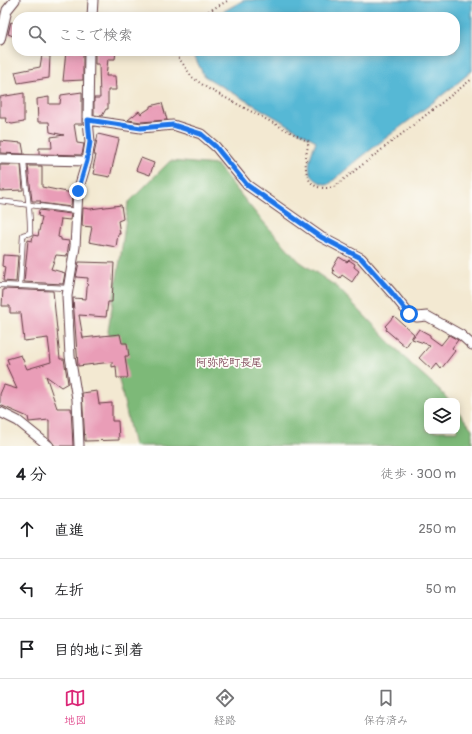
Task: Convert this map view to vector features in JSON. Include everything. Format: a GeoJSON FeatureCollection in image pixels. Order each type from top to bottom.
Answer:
{"type":"FeatureCollection","features":[{"type":"Feature","properties":{"kind":"street"},"geometry":{"type":"LineString","coordinates":[[0,40],[7,10],[15,0]]}},
{"type":"Feature","properties":{"kind":"street"},"geometry":{"type":"LineString","coordinates":[[92,12],[93,0]]}},
{"type":"Feature","properties":{"kind":"street"},"geometry":{"type":"LineString","coordinates":[[79,446],[77,399],[70,356],[67,320],[68,288],[75,247],[78,191],[87,161],[90,142],[88,120],[89,56]]}},
{"type":"Feature","properties":{"kind":"street"},"geometry":{"type":"LineString","coordinates":[[88,120],[141,128],[173,125],[201,134],[216,147],[247,185],[321,237],[361,258],[409,314],[417,317],[427,316],[461,335],[472,345]]}},
{"type":"Feature","properties":{"kind":"street"},"geometry":{"type":"LineString","coordinates":[[0,159],[87,161]]}},
{"type":"Feature","properties":{"kind":"street"},"geometry":{"type":"LineString","coordinates":[[0,412],[18,421],[49,446]]}},
{"type":"Feature","properties":{"kind":"lane"},"geometry":{"type":"LineString","coordinates":[[20,286],[23,235],[30,234],[30,205],[25,181],[24,160]]}},
{"type":"Feature","properties":{"kind":"lane"},"geometry":{"type":"LineString","coordinates":[[0,201],[76,211]]}},
{"type":"Feature","properties":{"kind":"lane"},"geometry":{"type":"LineString","coordinates":[[0,285],[68,288]]}},
{"type":"Feature","properties":{"kind":"path"},"geometry":{"type":"LineString","coordinates":[[207,12],[230,0]]}},
{"type":"Feature","properties":{"kind":"path"},"geometry":{"type":"LineString","coordinates":[[177,56],[192,77],[206,88],[309,142],[304,166],[308,178],[315,185],[326,189],[334,187],[472,79]]}},
{"type":"Feature","properties":{"kind":"green space"},"geometry":{"type":"Polygon","coordinates":[[[170,161],[217,165],[258,216],[299,261],[337,287],[412,365],[441,391],[447,398],[424,398],[424,434],[460,434],[460,414],[472,429],[472,446],[134,446],[108,331],[128,203],[170,161]]]}},
{"type":"Feature","properties":{"kind":"water"},"geometry":{"type":"Polygon","coordinates":[[[244,0],[472,0],[472,71],[345,170],[328,185],[319,182],[310,173],[309,168],[311,155],[316,141],[204,76],[194,56],[460,56],[460,12],[222,12],[244,0]]]}},
{"type":"Feature","properties":{"kind":"building"},"geometry":{"type":"Polygon","coordinates":[[[11,22],[12,36],[8,34],[11,22]]]}},
{"type":"Feature","properties":{"kind":"building"},"geometry":{"type":"Polygon","coordinates":[[[42,56],[50,56],[49,78],[18,83],[15,72],[40,67],[42,56]]]}},
{"type":"Feature","properties":{"kind":"building"},"geometry":{"type":"Polygon","coordinates":[[[66,56],[83,56],[83,80],[63,81],[66,56]]]}},
{"type":"Feature","properties":{"kind":"building"},"geometry":{"type":"Polygon","coordinates":[[[95,56],[115,56],[115,59],[108,59],[106,76],[115,76],[116,90],[108,90],[108,109],[106,109],[102,116],[94,115],[94,98],[100,98],[99,64],[95,64],[95,56]]]}},
{"type":"Feature","properties":{"kind":"building"},"geometry":{"type":"Polygon","coordinates":[[[82,92],[82,124],[74,124],[77,143],[84,144],[82,155],[39,154],[39,148],[52,148],[51,137],[64,135],[50,132],[49,122],[38,122],[37,99],[49,97],[49,104],[60,104],[61,95],[82,92]]]}},
{"type":"Feature","properties":{"kind":"building"},"geometry":{"type":"Polygon","coordinates":[[[24,93],[24,122],[12,124],[6,122],[7,118],[0,118],[0,97],[24,93]]]}},
{"type":"Feature","properties":{"kind":"building"},"geometry":{"type":"Polygon","coordinates":[[[162,103],[167,120],[141,122],[128,120],[139,111],[141,114],[150,108],[150,106],[162,103]]]}},
{"type":"Feature","properties":{"kind":"building"},"geometry":{"type":"Polygon","coordinates":[[[98,134],[119,139],[110,177],[94,174],[95,169],[93,168],[96,155],[94,155],[98,134]]]}},
{"type":"Feature","properties":{"kind":"building"},"geometry":{"type":"Polygon","coordinates":[[[0,141],[22,143],[24,154],[0,153],[0,141]]]}},
{"type":"Feature","properties":{"kind":"building"},"geometry":{"type":"Polygon","coordinates":[[[141,158],[154,163],[150,175],[136,170],[141,158]]]}},
{"type":"Feature","properties":{"kind":"building"},"geometry":{"type":"Polygon","coordinates":[[[0,165],[21,165],[23,190],[0,191],[0,165]]]}},
{"type":"Feature","properties":{"kind":"building"},"geometry":{"type":"Polygon","coordinates":[[[28,166],[42,166],[42,187],[72,193],[71,207],[40,203],[41,201],[32,201],[28,166]]]}},
{"type":"Feature","properties":{"kind":"building"},"geometry":{"type":"Polygon","coordinates":[[[121,205],[123,219],[118,221],[120,234],[118,234],[116,247],[89,242],[92,227],[82,226],[83,208],[90,209],[121,205]]]}},
{"type":"Feature","properties":{"kind":"building"},"geometry":{"type":"Polygon","coordinates":[[[39,210],[71,214],[70,220],[61,219],[58,237],[61,238],[61,240],[69,241],[67,256],[56,255],[51,269],[65,273],[63,284],[24,282],[28,240],[32,241],[33,235],[38,236],[42,217],[38,216],[39,210]]]}},
{"type":"Feature","properties":{"kind":"building"},"geometry":{"type":"Polygon","coordinates":[[[3,255],[18,256],[16,282],[3,281],[5,267],[2,266],[3,255]]]}},
{"type":"Feature","properties":{"kind":"building"},"geometry":{"type":"Polygon","coordinates":[[[339,257],[347,262],[349,260],[355,264],[354,267],[359,271],[352,282],[342,275],[340,278],[333,273],[334,271],[332,269],[339,257]]]}},
{"type":"Feature","properties":{"kind":"building"},"geometry":{"type":"Polygon","coordinates":[[[79,262],[114,263],[112,302],[108,302],[106,317],[79,315],[83,338],[120,334],[122,343],[127,343],[129,356],[125,356],[128,378],[117,378],[116,366],[112,367],[112,362],[78,366],[73,298],[86,299],[88,278],[76,277],[79,262]]]}},
{"type":"Feature","properties":{"kind":"building"},"geometry":{"type":"Polygon","coordinates":[[[3,289],[53,291],[60,359],[64,359],[68,383],[61,387],[46,376],[57,408],[71,408],[73,446],[55,446],[49,438],[49,420],[29,422],[28,417],[0,405],[0,394],[4,385],[17,389],[6,365],[9,364],[7,359],[21,355],[27,369],[51,362],[48,338],[24,341],[21,313],[10,313],[10,306],[2,306],[3,289]]]}},
{"type":"Feature","properties":{"kind":"building"},"geometry":{"type":"Polygon","coordinates":[[[394,316],[414,334],[406,347],[386,330],[387,328],[385,326],[394,316]]]}},
{"type":"Feature","properties":{"kind":"building"},"geometry":{"type":"Polygon","coordinates":[[[419,329],[430,335],[430,337],[441,345],[449,335],[458,340],[452,348],[455,351],[441,369],[437,364],[432,370],[419,358],[430,345],[412,339],[419,329]]]}},
{"type":"Feature","properties":{"kind":"building"},"geometry":{"type":"Polygon","coordinates":[[[97,391],[99,404],[112,403],[112,421],[118,421],[119,440],[85,441],[82,393],[97,391]]]}},
{"type":"Feature","properties":{"kind":"district","name":"阿弥陀町長尾"},"geometry":{"type":"Point","coordinates":[229,362]}},
{"type":"Feature","properties":{"kind":"route"},"geometry":{"type":"LineString","coordinates":[[78,191],[87,161],[90,142],[88,120],[141,128],[173,125],[201,134],[216,147],[247,185],[321,237],[361,258],[409,314]]}}]}
